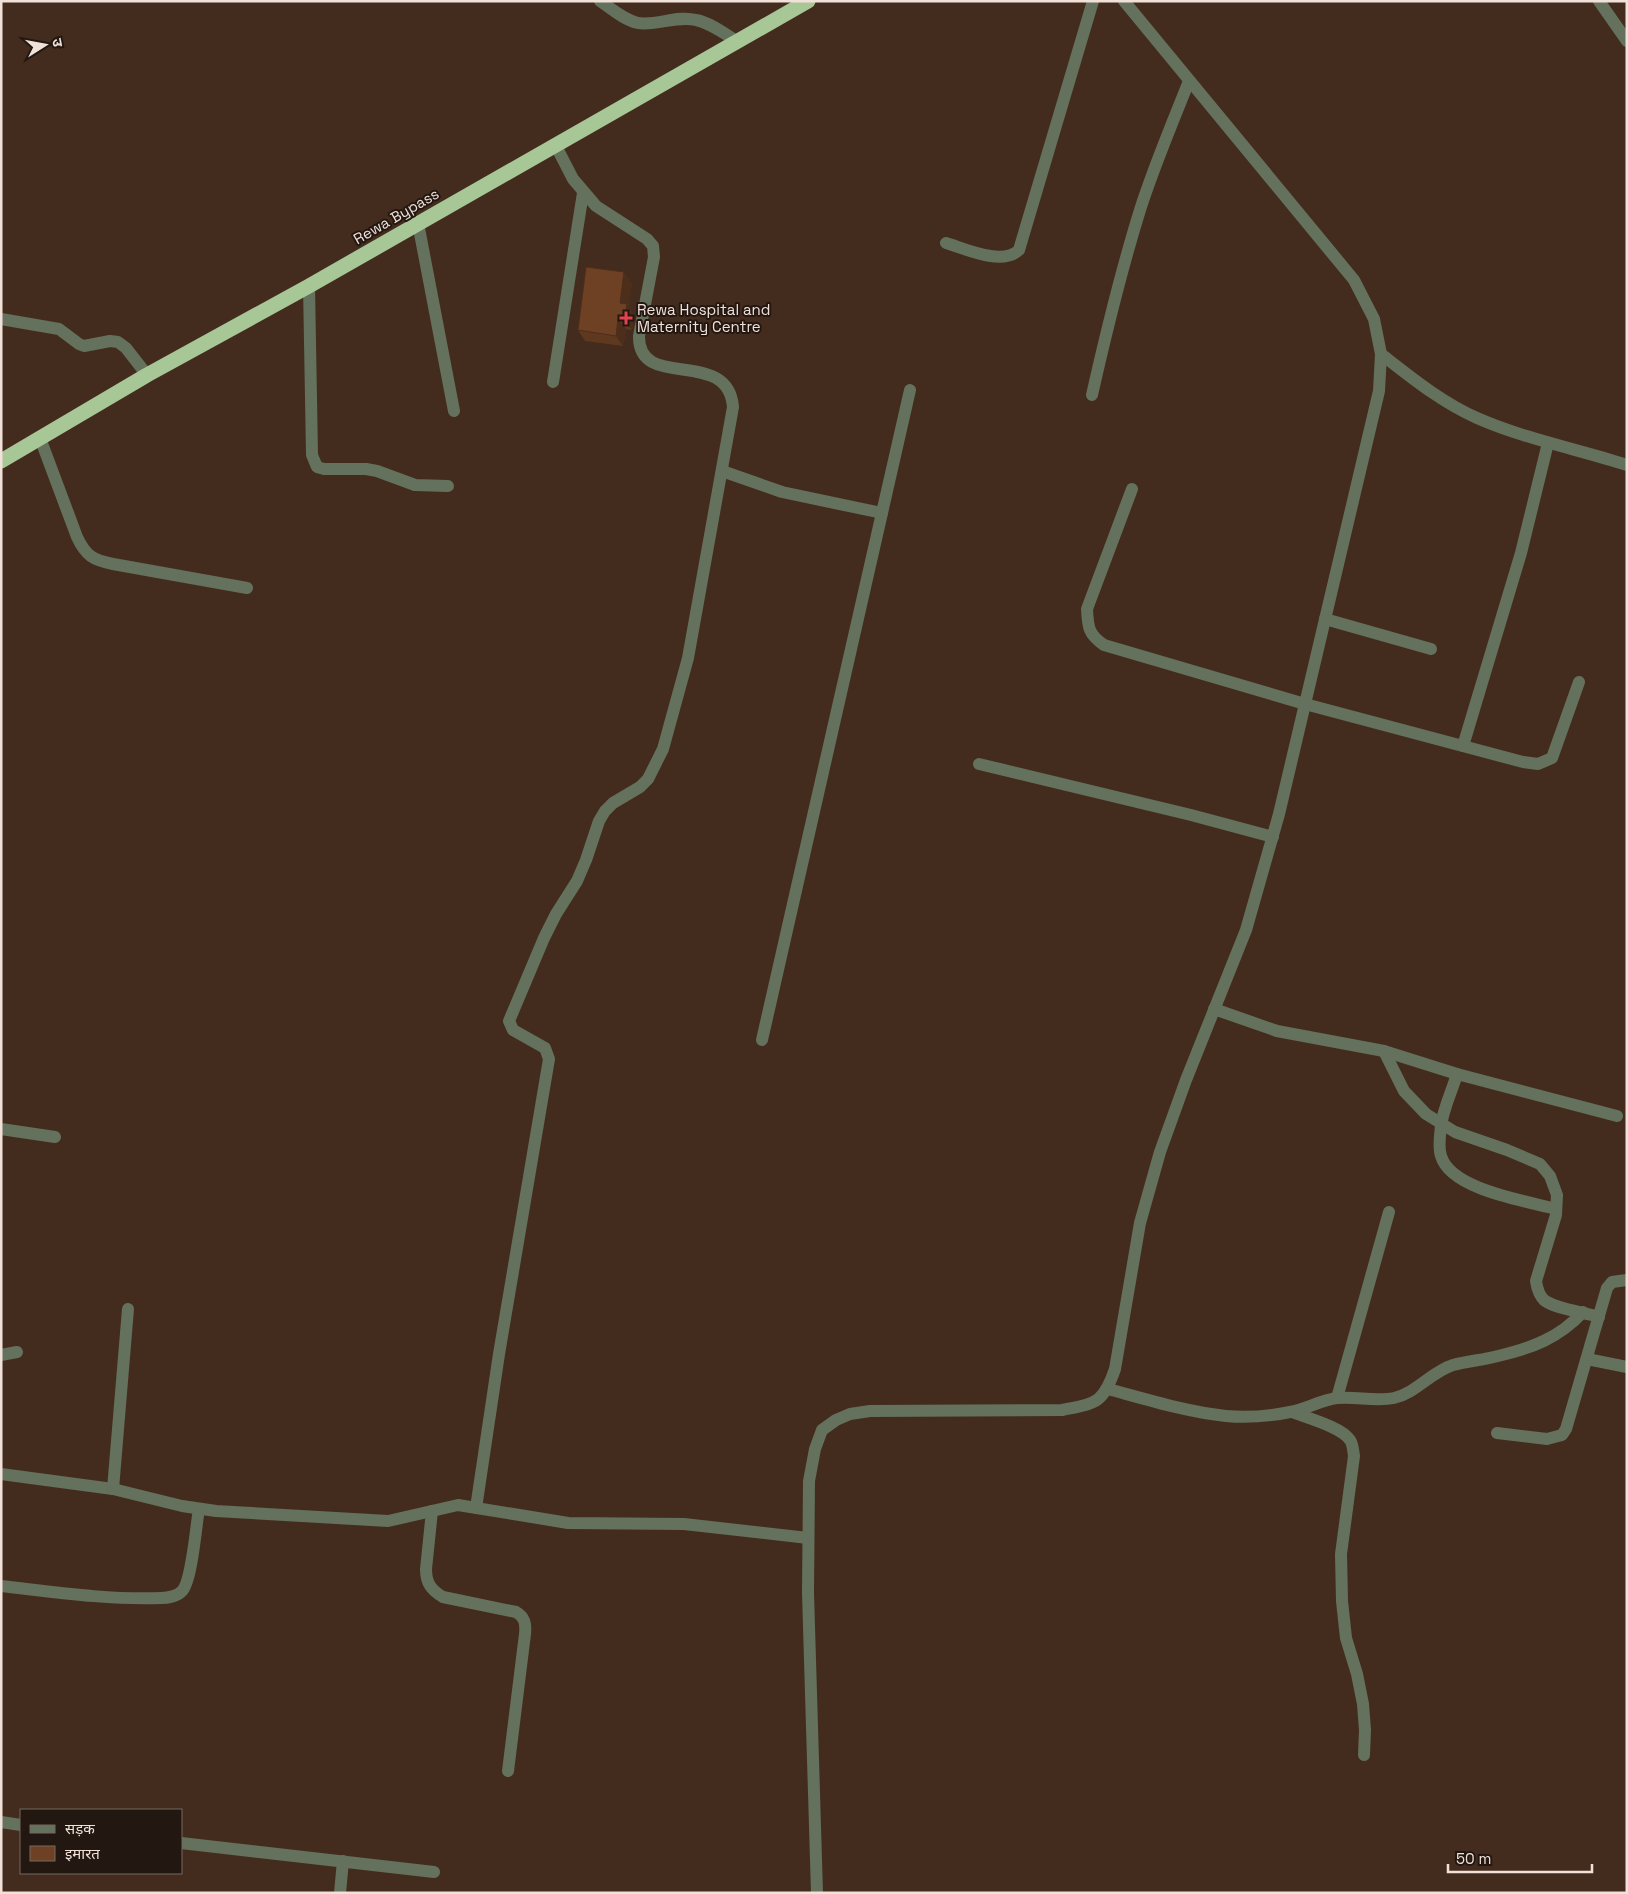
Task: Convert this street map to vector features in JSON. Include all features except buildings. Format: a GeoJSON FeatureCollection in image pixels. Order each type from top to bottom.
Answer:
{"type":"FeatureCollection","features":[{"type":"Feature","properties":{"kind":"highway","name":"Rewa Bypass"},"geometry":{"type":"LineString","coordinates":[[1,460],[147,375],[309,286],[418,222],[556,146],[595,121],[808,1]]}},
{"type":"Feature","properties":{"kind":"street"},"geometry":{"type":"LineString","coordinates":[[600,1],[627,19],[636,22],[651,23],[694,19],[704,22],[738,42]]}},
{"type":"Feature","properties":{"kind":"street"},"geometry":{"type":"LineString","coordinates":[[946,243],[1003,258],[1014,255],[1019,250],[1093,1]]}},
{"type":"Feature","properties":{"kind":"street"},"geometry":{"type":"LineString","coordinates":[[817,1893],[808,1538],[809,1481],[815,1449],[822,1430],[836,1420],[850,1414],[870,1411],[1062,1410],[1087,1405],[1101,1397],[1108,1390],[1115,1369],[1140,1223],[1160,1152],[1246,930],[1272,837],[1379,391],[1381,354],[1374,319],[1354,280],[1124,1]]}},
{"type":"Feature","properties":{"kind":"street"},"geometry":{"type":"LineString","coordinates":[[1599,1],[1627,41]]}},
{"type":"Feature","properties":{"kind":"street"},"geometry":{"type":"LineString","coordinates":[[1092,395],[1111,312],[1140,210],[1158,158],[1189,81]]}},
{"type":"Feature","properties":{"kind":"street"},"geometry":{"type":"LineString","coordinates":[[476,1508],[499,1354],[549,1059],[545,1048],[513,1030],[509,1022],[544,938],[586,860],[599,821],[605,810],[640,787],[648,779],[663,749],[688,658],[733,407],[732,396],[722,380],[657,364],[646,359],[641,354],[639,336],[654,257],[653,246],[647,239],[596,206],[573,179],[556,146]]}},
{"type":"Feature","properties":{"kind":"street"},"geometry":{"type":"LineString","coordinates":[[553,382],[584,193]]}},
{"type":"Feature","properties":{"kind":"street"},"geometry":{"type":"LineString","coordinates":[[418,222],[454,411]]}},
{"type":"Feature","properties":{"kind":"street"},"geometry":{"type":"LineString","coordinates":[[309,286],[312,454],[314,462],[317,466],[324,469],[366,469],[377,471],[415,485],[448,486]]}},
{"type":"Feature","properties":{"kind":"street"},"geometry":{"type":"LineString","coordinates":[[1,319],[59,329],[84,346],[110,341],[118,342],[126,348],[147,375]]}},
{"type":"Feature","properties":{"kind":"street"},"geometry":{"type":"LineString","coordinates":[[1381,354],[1437,397],[1476,418],[1548,443],[1627,466]]}},
{"type":"Feature","properties":{"kind":"street"},"geometry":{"type":"LineString","coordinates":[[762,1040],[910,390]]}},
{"type":"Feature","properties":{"kind":"street"},"geometry":{"type":"LineString","coordinates":[[40,438],[77,537],[82,548],[90,556],[98,561],[247,588]]}},
{"type":"Feature","properties":{"kind":"street"},"geometry":{"type":"LineString","coordinates":[[1462,746],[1521,553],[1548,443]]}},
{"type":"Feature","properties":{"kind":"street"},"geometry":{"type":"LineString","coordinates":[[722,471],[782,492],[882,513]]}},
{"type":"Feature","properties":{"kind":"street"},"geometry":{"type":"LineString","coordinates":[[1132,489],[1087,609],[1088,623],[1093,637],[1104,645],[1305,704],[1462,746],[1538,764],[1552,758],[1579,682]]}},
{"type":"Feature","properties":{"kind":"street"},"geometry":{"type":"LineString","coordinates":[[1325,619],[1431,650]]}},
{"type":"Feature","properties":{"kind":"street"},"geometry":{"type":"LineString","coordinates":[[980,764],[1190,814],[1272,837]]}},
{"type":"Feature","properties":{"kind":"street"},"geometry":{"type":"LineString","coordinates":[[1214,1009],[1278,1031],[1384,1051],[1458,1074],[1618,1116]]}},
{"type":"Feature","properties":{"kind":"street"},"geometry":{"type":"LineString","coordinates":[[1384,1051],[1404,1091],[1426,1114],[1455,1132],[1540,1164],[1550,1176],[1557,1195],[1556,1209],[1536,1281],[1538,1292],[1545,1300],[1559,1306],[1599,1317]]}},
{"type":"Feature","properties":{"kind":"street"},"geometry":{"type":"LineString","coordinates":[[1458,1074],[1441,1123],[1439,1143],[1441,1158],[1448,1168],[1461,1180],[1483,1190],[1556,1209]]}},
{"type":"Feature","properties":{"kind":"street"},"geometry":{"type":"LineString","coordinates":[[1,1129],[55,1137]]}},
{"type":"Feature","properties":{"kind":"street"},"geometry":{"type":"LineString","coordinates":[[1337,1398],[1388,1212]]}},
{"type":"Feature","properties":{"kind":"street"},"geometry":{"type":"LineString","coordinates":[[1497,1433],[1547,1439],[1562,1435],[1566,1429],[1607,1288],[1612,1282],[1627,1280]]}},
{"type":"Feature","properties":{"kind":"street"},"geometry":{"type":"LineString","coordinates":[[114,1489],[128,1309]]}},
{"type":"Feature","properties":{"kind":"street"},"geometry":{"type":"LineString","coordinates":[[1108,1390],[1161,1404],[1226,1416],[1260,1416],[1292,1412],[1337,1398],[1385,1399],[1399,1396],[1439,1370],[1531,1347],[1555,1336],[1570,1326],[1583,1312]]}},
{"type":"Feature","properties":{"kind":"street"},"geometry":{"type":"LineString","coordinates":[[1,1355],[17,1352]]}},
{"type":"Feature","properties":{"kind":"street"},"geometry":{"type":"LineString","coordinates":[[1587,1359],[1627,1367]]}},
{"type":"Feature","properties":{"kind":"street"},"geometry":{"type":"LineString","coordinates":[[1292,1412],[1341,1431],[1350,1439],[1353,1445],[1354,1456],[1341,1554],[1342,1601],[1346,1638],[1357,1674],[1363,1704],[1364,1755]]}},
{"type":"Feature","properties":{"kind":"street"},"geometry":{"type":"LineString","coordinates":[[1,1474],[114,1489],[199,1509],[372,1521],[404,1518],[432,1510],[458,1506],[568,1523],[684,1524],[808,1538]]}},
{"type":"Feature","properties":{"kind":"street"},"geometry":{"type":"LineString","coordinates":[[1,1586],[106,1596],[163,1598],[175,1596],[181,1592],[188,1580],[199,1509]]}},
{"type":"Feature","properties":{"kind":"street"},"geometry":{"type":"LineString","coordinates":[[432,1510],[426,1578],[433,1591],[443,1597],[516,1612],[524,1620],[525,1634],[508,1771]]}},
{"type":"Feature","properties":{"kind":"street"},"geometry":{"type":"LineString","coordinates":[[1,1822],[20,1824]]}},
{"type":"Feature","properties":{"kind":"street"},"geometry":{"type":"LineString","coordinates":[[182,1843],[434,1872]]}},
{"type":"Feature","properties":{"kind":"street"},"geometry":{"type":"LineString","coordinates":[[340,1893],[343,1861]]}},
{"type":"Feature","properties":{"kind":"place","name":"Rewa Hospital and Maternity Centre"},"geometry":{"type":"Point","coordinates":[626,318]}}]}
